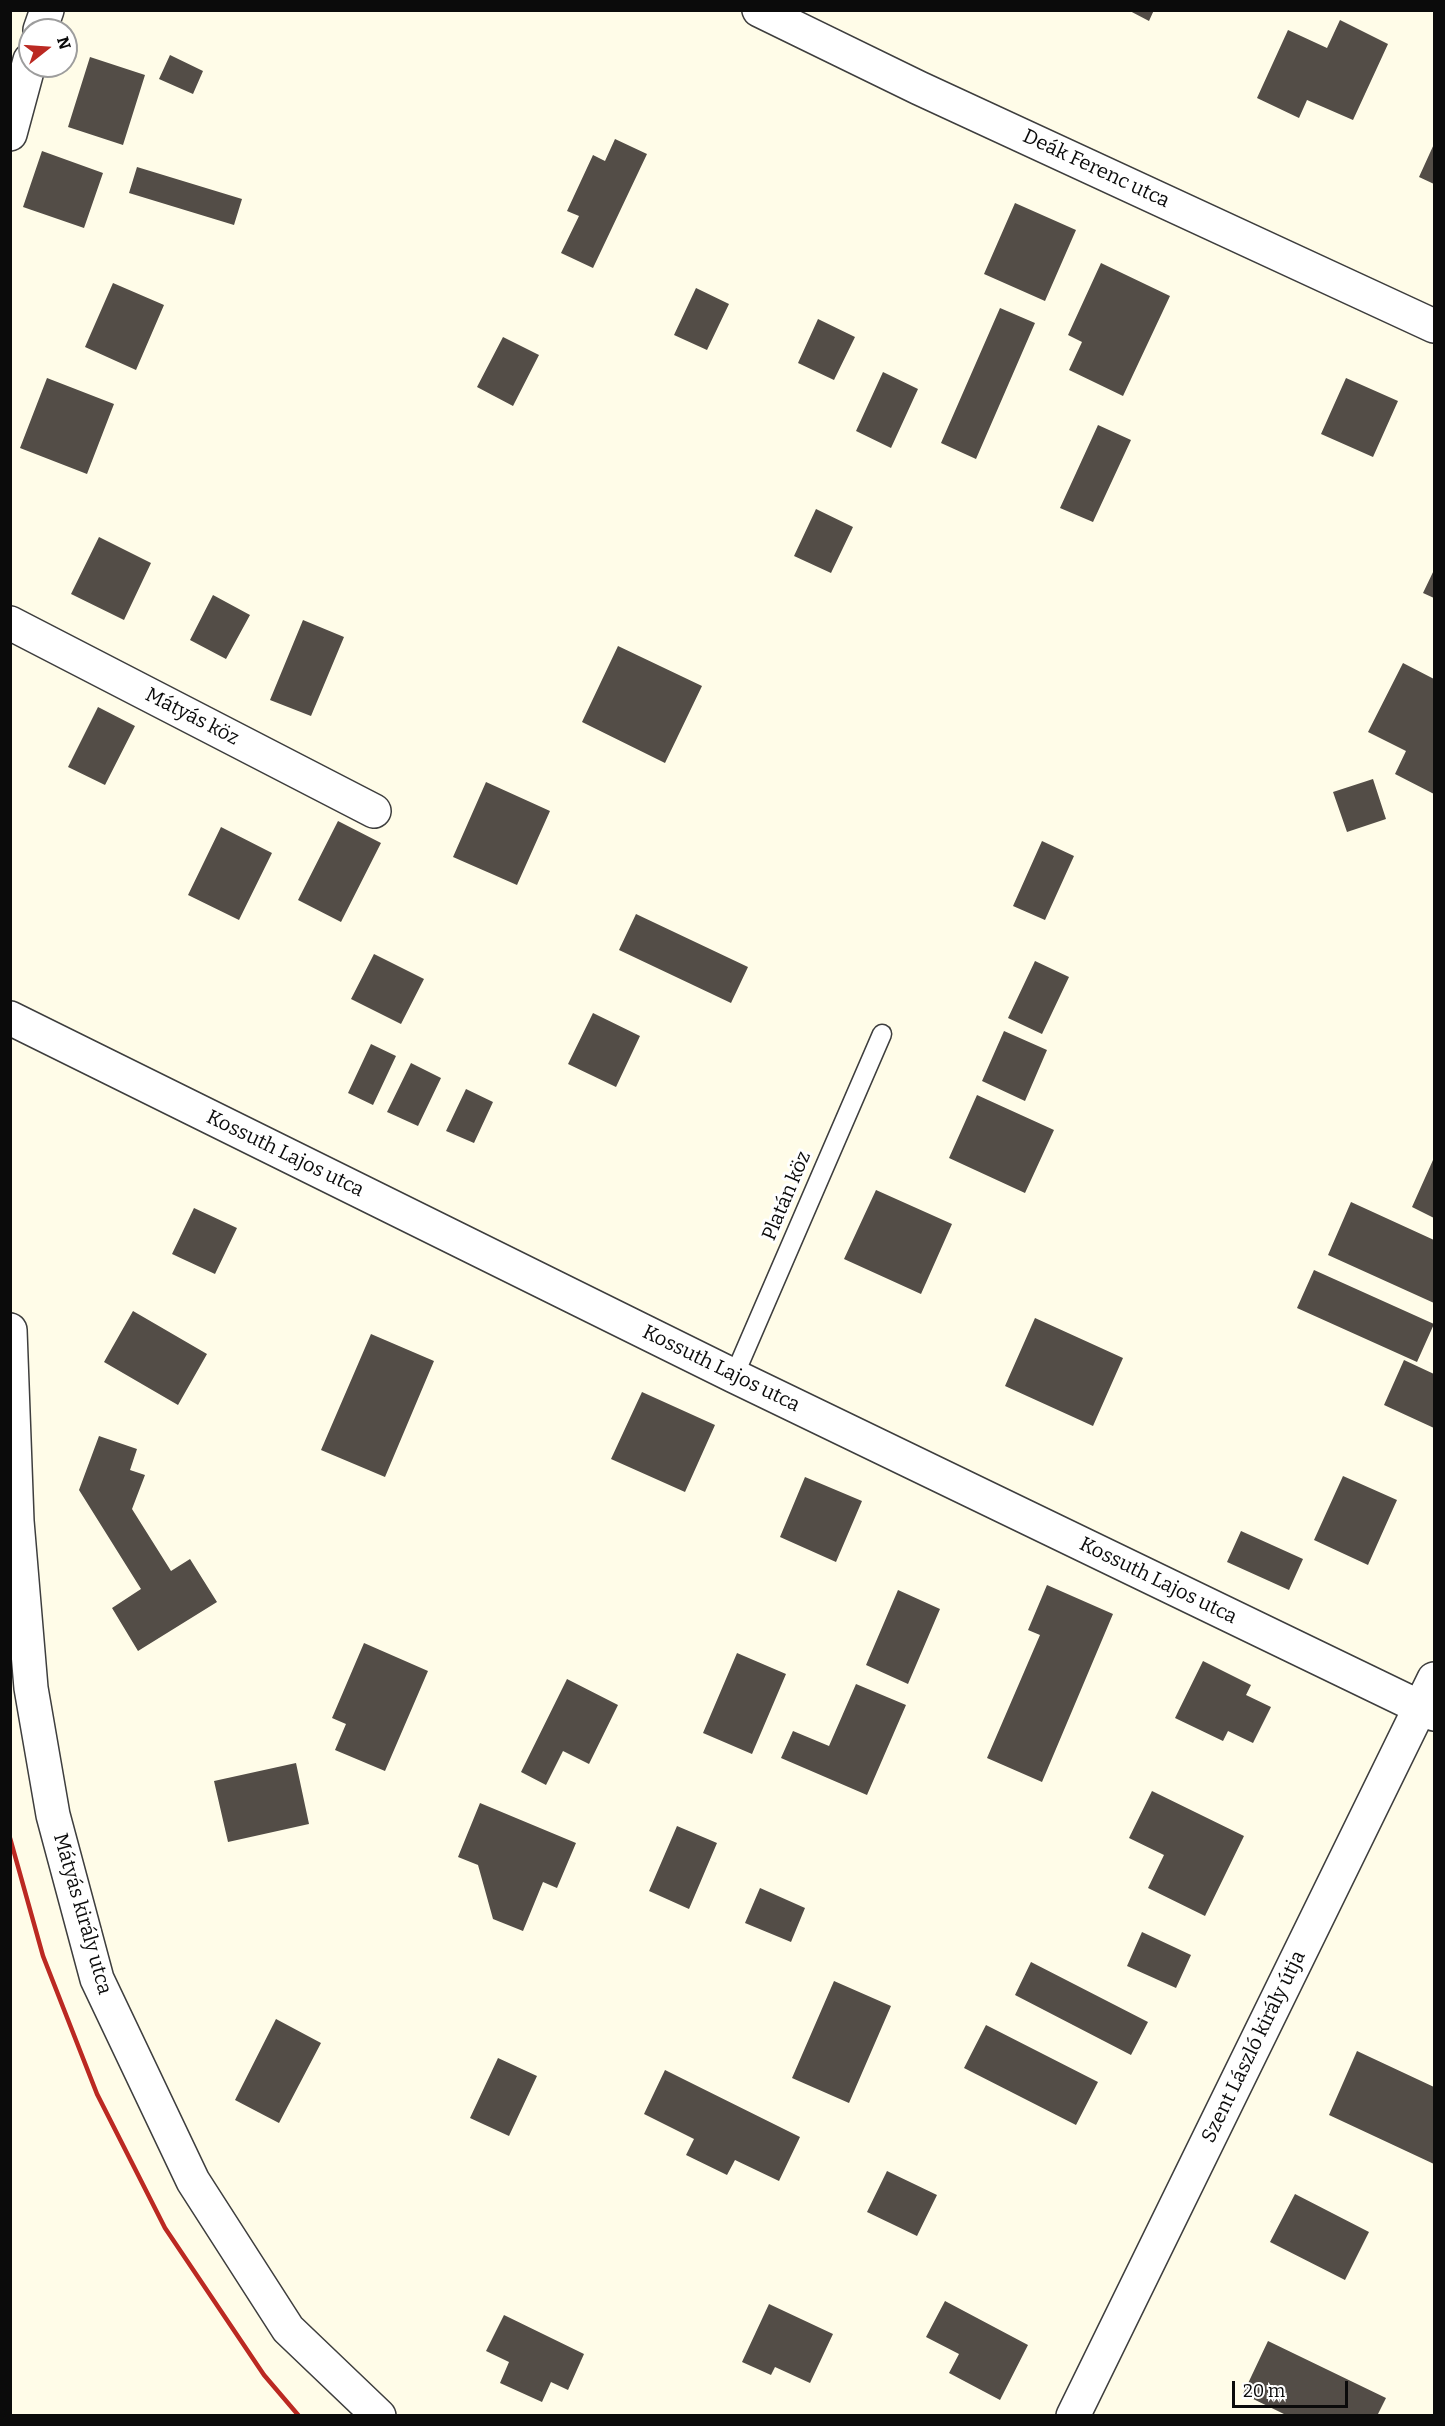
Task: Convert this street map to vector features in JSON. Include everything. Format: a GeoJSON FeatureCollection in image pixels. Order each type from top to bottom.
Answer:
{"type":"FeatureCollection","features":[{"type":"Feature","properties":{"kind":"street","name":"Deák Ferenc utca"},"geometry":{"type":"LineString","coordinates":[[759,10],[920,88],[1434,326]]}},
{"type":"Feature","properties":{"kind":"street"},"geometry":{"type":"LineString","coordinates":[[10,134],[25,78]]}},
{"type":"Feature","properties":{"kind":"street","name":"Mátyás köz"},"geometry":{"type":"LineString","coordinates":[[10,623],[374,811]]}},
{"type":"Feature","properties":{"kind":"street","name":"Kossuth Lajos utca"},"geometry":{"type":"LineString","coordinates":[[10,1018],[734,1376],[1430,1700]]}},
{"type":"Feature","properties":{"kind":"street","name":"Mátyás király utca"},"geometry":{"type":"LineString","coordinates":[[10,1330],[17,1521],[31,1688],[53,1815],[97,1979],[193,2181],[288,2329],[379,2415]]}},
{"type":"Feature","properties":{"kind":"street","name":"Szent László király útja"},"geometry":{"type":"LineString","coordinates":[[1073,2415],[1430,1700]]}},
{"type":"Feature","properties":{"kind":"lane","name":"Platán köz"},"geometry":{"type":"LineString","coordinates":[[734,1376],[882,1034]]}},
{"type":"Feature","properties":{"kind":"building"},"geometry":{"type":"Polygon","coordinates":[[[1128,10],[1154,10],[1149,21],[1128,10]]]}},
{"type":"Feature","properties":{"kind":"building"},"geometry":{"type":"Polygon","coordinates":[[[1340,20],[1388,44],[1353,120],[1307,100],[1299,118],[1257,98],[1288,30],[1327,48],[1340,20]]]}},
{"type":"Feature","properties":{"kind":"building"},"geometry":{"type":"Polygon","coordinates":[[[170,55],[203,71],[193,94],[159,79],[170,55]]]}},
{"type":"Feature","properties":{"kind":"building"},"geometry":{"type":"Polygon","coordinates":[[[90,57],[145,75],[123,145],[68,127],[90,57]]]}},
{"type":"Feature","properties":{"kind":"building"},"geometry":{"type":"Polygon","coordinates":[[[615,139],[647,154],[593,268],[561,253],[579,216],[567,211],[593,155],[605,161],[615,139]]]}},
{"type":"Feature","properties":{"kind":"building"},"geometry":{"type":"Polygon","coordinates":[[[1434,144],[1434,184],[1419,177],[1434,144]]]}},
{"type":"Feature","properties":{"kind":"building"},"geometry":{"type":"Polygon","coordinates":[[[42,151],[103,173],[84,228],[23,207],[42,151]]]}},
{"type":"Feature","properties":{"kind":"building"},"geometry":{"type":"Polygon","coordinates":[[[137,167],[242,199],[234,225],[129,193],[137,167]]]}},
{"type":"Feature","properties":{"kind":"building"},"geometry":{"type":"Polygon","coordinates":[[[1015,203],[1076,230],[1045,301],[984,274],[1015,203]]]}},
{"type":"Feature","properties":{"kind":"building"},"geometry":{"type":"Polygon","coordinates":[[[1101,263],[1170,296],[1123,396],[1069,370],[1082,342],[1068,335],[1101,263]]]}},
{"type":"Feature","properties":{"kind":"building"},"geometry":{"type":"Polygon","coordinates":[[[113,283],[164,305],[136,370],[85,347],[113,283]]]}},
{"type":"Feature","properties":{"kind":"building"},"geometry":{"type":"Polygon","coordinates":[[[696,288],[729,304],[707,350],[674,335],[696,288]]]}},
{"type":"Feature","properties":{"kind":"building"},"geometry":{"type":"Polygon","coordinates":[[[1000,308],[1035,323],[976,459],[941,443],[1000,308]]]}},
{"type":"Feature","properties":{"kind":"building"},"geometry":{"type":"Polygon","coordinates":[[[818,319],[855,337],[834,380],[798,363],[818,319]]]}},
{"type":"Feature","properties":{"kind":"building"},"geometry":{"type":"Polygon","coordinates":[[[503,337],[539,355],[513,406],[477,387],[503,337]]]}},
{"type":"Feature","properties":{"kind":"building"},"geometry":{"type":"Polygon","coordinates":[[[883,372],[918,389],[891,448],[856,431],[883,372]]]}},
{"type":"Feature","properties":{"kind":"building"},"geometry":{"type":"Polygon","coordinates":[[[47,378],[114,404],[87,474],[20,448],[47,378]]]}},
{"type":"Feature","properties":{"kind":"building"},"geometry":{"type":"Polygon","coordinates":[[[1346,378],[1398,401],[1373,457],[1321,434],[1346,378]]]}},
{"type":"Feature","properties":{"kind":"building"},"geometry":{"type":"Polygon","coordinates":[[[1098,425],[1131,440],[1093,522],[1060,508],[1098,425]]]}},
{"type":"Feature","properties":{"kind":"building"},"geometry":{"type":"Polygon","coordinates":[[[816,509],[853,527],[831,573],[794,556],[816,509]]]}},
{"type":"Feature","properties":{"kind":"building"},"geometry":{"type":"Polygon","coordinates":[[[99,537],[151,563],[124,620],[71,594],[99,537]]]}},
{"type":"Feature","properties":{"kind":"building"},"geometry":{"type":"Polygon","coordinates":[[[1434,570],[1434,598],[1423,593],[1434,570]]]}},
{"type":"Feature","properties":{"kind":"building"},"geometry":{"type":"Polygon","coordinates":[[[213,595],[250,615],[226,659],[190,640],[213,595]]]}},
{"type":"Feature","properties":{"kind":"building"},"geometry":{"type":"Polygon","coordinates":[[[303,620],[344,637],[311,716],[270,700],[303,620]]]}},
{"type":"Feature","properties":{"kind":"building"},"geometry":{"type":"Polygon","coordinates":[[[618,646],[702,686],[665,763],[582,722],[618,646]]]}},
{"type":"Feature","properties":{"kind":"building"},"geometry":{"type":"Polygon","coordinates":[[[1403,663],[1434,679],[1434,794],[1395,774],[1406,751],[1368,732],[1403,663]]]}},
{"type":"Feature","properties":{"kind":"building"},"geometry":{"type":"Polygon","coordinates":[[[98,707],[135,726],[105,785],[68,767],[98,707]]]}},
{"type":"Feature","properties":{"kind":"building"},"geometry":{"type":"Polygon","coordinates":[[[1373,779],[1386,819],[1347,832],[1333,792],[1373,779]]]}},
{"type":"Feature","properties":{"kind":"building"},"geometry":{"type":"Polygon","coordinates":[[[486,782],[550,811],[517,885],[453,857],[486,782]]]}},
{"type":"Feature","properties":{"kind":"building"},"geometry":{"type":"Polygon","coordinates":[[[338,821],[381,843],[341,922],[298,900],[338,821]]]}},
{"type":"Feature","properties":{"kind":"building"},"geometry":{"type":"Polygon","coordinates":[[[221,827],[272,853],[239,920],[188,895],[221,827]]]}},
{"type":"Feature","properties":{"kind":"building"},"geometry":{"type":"Polygon","coordinates":[[[1042,841],[1074,856],[1045,920],[1013,906],[1042,841]]]}},
{"type":"Feature","properties":{"kind":"building"},"geometry":{"type":"Polygon","coordinates":[[[636,914],[748,967],[731,1003],[619,950],[636,914]]]}},
{"type":"Feature","properties":{"kind":"building"},"geometry":{"type":"Polygon","coordinates":[[[374,954],[424,979],[401,1024],[351,999],[374,954]]]}},
{"type":"Feature","properties":{"kind":"building"},"geometry":{"type":"Polygon","coordinates":[[[1035,961],[1069,977],[1042,1034],[1008,1018],[1035,961]]]}},
{"type":"Feature","properties":{"kind":"building"},"geometry":{"type":"Polygon","coordinates":[[[593,1013],[640,1036],[616,1087],[568,1064],[593,1013]]]}},
{"type":"Feature","properties":{"kind":"building"},"geometry":{"type":"Polygon","coordinates":[[[1004,1031],[1047,1050],[1025,1101],[982,1081],[1004,1031]]]}},
{"type":"Feature","properties":{"kind":"building"},"geometry":{"type":"Polygon","coordinates":[[[371,1044],[396,1056],[373,1105],[348,1093],[371,1044]]]}},
{"type":"Feature","properties":{"kind":"building"},"geometry":{"type":"Polygon","coordinates":[[[411,1063],[441,1078],[418,1126],[387,1112],[411,1063]]]}},
{"type":"Feature","properties":{"kind":"building"},"geometry":{"type":"Polygon","coordinates":[[[466,1089],[493,1102],[474,1143],[446,1131],[466,1089]]]}},
{"type":"Feature","properties":{"kind":"building"},"geometry":{"type":"Polygon","coordinates":[[[977,1095],[1054,1130],[1025,1193],[949,1158],[977,1095]]]}},
{"type":"Feature","properties":{"kind":"building"},"geometry":{"type":"Polygon","coordinates":[[[1434,1161],[1434,1218],[1412,1207],[1434,1161]]]}},
{"type":"Feature","properties":{"kind":"building"},"geometry":{"type":"Polygon","coordinates":[[[876,1190],[952,1224],[921,1294],[844,1259],[876,1190]]]}},
{"type":"Feature","properties":{"kind":"building"},"geometry":{"type":"Polygon","coordinates":[[[1351,1202],[1434,1240],[1434,1303],[1328,1255],[1351,1202]]]}},
{"type":"Feature","properties":{"kind":"building"},"geometry":{"type":"Polygon","coordinates":[[[194,1208],[237,1228],[215,1274],[172,1254],[194,1208]]]}},
{"type":"Feature","properties":{"kind":"building"},"geometry":{"type":"Polygon","coordinates":[[[1314,1270],[1434,1324],[1417,1362],[1297,1308],[1314,1270]]]}},
{"type":"Feature","properties":{"kind":"building"},"geometry":{"type":"Polygon","coordinates":[[[133,1311],[207,1354],[178,1405],[104,1362],[133,1311]]]}},
{"type":"Feature","properties":{"kind":"building"},"geometry":{"type":"Polygon","coordinates":[[[1035,1318],[1123,1358],[1093,1426],[1005,1386],[1035,1318]]]}},
{"type":"Feature","properties":{"kind":"building"},"geometry":{"type":"Polygon","coordinates":[[[371,1334],[434,1361],[385,1477],[321,1450],[371,1334]]]}},
{"type":"Feature","properties":{"kind":"building"},"geometry":{"type":"Polygon","coordinates":[[[1404,1360],[1434,1374],[1434,1428],[1384,1405],[1404,1360]]]}},
{"type":"Feature","properties":{"kind":"building"},"geometry":{"type":"Polygon","coordinates":[[[642,1392],[715,1425],[685,1492],[611,1459],[642,1392]]]}},
{"type":"Feature","properties":{"kind":"building"},"geometry":{"type":"Polygon","coordinates":[[[99,1436],[137,1449],[130,1470],[145,1475],[132,1509],[171,1571],[190,1559],[217,1602],[138,1651],[112,1608],[141,1589],[79,1490],[99,1436]]]}},
{"type":"Feature","properties":{"kind":"building"},"geometry":{"type":"Polygon","coordinates":[[[1343,1476],[1397,1500],[1368,1565],[1314,1540],[1343,1476]]]}},
{"type":"Feature","properties":{"kind":"building"},"geometry":{"type":"Polygon","coordinates":[[[805,1477],[862,1501],[836,1562],[780,1537],[805,1477]]]}},
{"type":"Feature","properties":{"kind":"building"},"geometry":{"type":"Polygon","coordinates":[[[1241,1531],[1303,1559],[1289,1590],[1227,1562],[1241,1531]]]}},
{"type":"Feature","properties":{"kind":"building"},"geometry":{"type":"Polygon","coordinates":[[[1047,1585],[1113,1614],[1042,1782],[987,1758],[1040,1635],[1028,1630],[1047,1585]]]}},
{"type":"Feature","properties":{"kind":"building"},"geometry":{"type":"Polygon","coordinates":[[[898,1590],[940,1609],[908,1684],[866,1665],[898,1590]]]}},
{"type":"Feature","properties":{"kind":"building"},"geometry":{"type":"Polygon","coordinates":[[[364,1643],[428,1671],[385,1771],[335,1750],[346,1724],[332,1718],[364,1643]]]}},
{"type":"Feature","properties":{"kind":"building"},"geometry":{"type":"Polygon","coordinates":[[[737,1653],[786,1674],[752,1754],[703,1733],[737,1653]]]}},
{"type":"Feature","properties":{"kind":"building"},"geometry":{"type":"Polygon","coordinates":[[[1203,1661],[1251,1685],[1246,1695],[1271,1707],[1253,1743],[1228,1731],[1223,1741],[1175,1718],[1203,1661]]]}},
{"type":"Feature","properties":{"kind":"building"},"geometry":{"type":"Polygon","coordinates":[[[567,1679],[618,1705],[589,1764],[563,1751],[546,1785],[521,1772],[567,1679]]]}},
{"type":"Feature","properties":{"kind":"building"},"geometry":{"type":"Polygon","coordinates":[[[856,1684],[906,1705],[867,1795],[781,1758],[793,1731],[829,1746],[856,1684]]]}},
{"type":"Feature","properties":{"kind":"building"},"geometry":{"type":"Polygon","coordinates":[[[296,1763],[309,1824],[228,1842],[214,1781],[296,1763]]]}},
{"type":"Feature","properties":{"kind":"building"},"geometry":{"type":"Polygon","coordinates":[[[1152,1791],[1244,1836],[1205,1916],[1148,1888],[1164,1855],[1129,1838],[1152,1791]]]}},
{"type":"Feature","properties":{"kind":"building"},"geometry":{"type":"Polygon","coordinates":[[[480,1803],[576,1843],[557,1888],[543,1882],[523,1931],[493,1919],[478,1865],[458,1857],[480,1803]]]}},
{"type":"Feature","properties":{"kind":"building"},"geometry":{"type":"Polygon","coordinates":[[[677,1826],[717,1843],[689,1909],[649,1891],[677,1826]]]}},
{"type":"Feature","properties":{"kind":"building"},"geometry":{"type":"Polygon","coordinates":[[[760,1888],[805,1908],[791,1942],[745,1923],[760,1888]]]}},
{"type":"Feature","properties":{"kind":"building"},"geometry":{"type":"Polygon","coordinates":[[[1142,1932],[1191,1955],[1176,1988],[1127,1966],[1142,1932]]]}},
{"type":"Feature","properties":{"kind":"building"},"geometry":{"type":"Polygon","coordinates":[[[1031,1962],[1148,2022],[1131,2055],[1015,1995],[1031,1962]]]}},
{"type":"Feature","properties":{"kind":"building"},"geometry":{"type":"Polygon","coordinates":[[[834,1981],[891,2006],[849,2103],[792,2078],[834,1981]]]}},
{"type":"Feature","properties":{"kind":"building"},"geometry":{"type":"Polygon","coordinates":[[[276,2019],[321,2043],[279,2123],[235,2100],[276,2019]]]}},
{"type":"Feature","properties":{"kind":"building"},"geometry":{"type":"Polygon","coordinates":[[[986,2025],[1098,2082],[1076,2125],[964,2068],[986,2025]]]}},
{"type":"Feature","properties":{"kind":"building"},"geometry":{"type":"Polygon","coordinates":[[[1357,2051],[1434,2087],[1434,2164],[1329,2115],[1357,2051]]]}},
{"type":"Feature","properties":{"kind":"building"},"geometry":{"type":"Polygon","coordinates":[[[498,2058],[537,2076],[509,2136],[470,2118],[498,2058]]]}},
{"type":"Feature","properties":{"kind":"building"},"geometry":{"type":"Polygon","coordinates":[[[665,2070],[800,2137],[779,2181],[735,2160],[727,2175],[686,2155],[694,2139],[644,2114],[665,2070]]]}},
{"type":"Feature","properties":{"kind":"building"},"geometry":{"type":"Polygon","coordinates":[[[887,2171],[937,2195],[917,2236],[867,2212],[887,2171]]]}},
{"type":"Feature","properties":{"kind":"building"},"geometry":{"type":"Polygon","coordinates":[[[1295,2194],[1369,2232],[1345,2280],[1270,2242],[1295,2194]]]}},
{"type":"Feature","properties":{"kind":"building"},"geometry":{"type":"Polygon","coordinates":[[[945,2301],[1028,2345],[1000,2400],[949,2373],[959,2354],[926,2337],[945,2301]]]}},
{"type":"Feature","properties":{"kind":"building"},"geometry":{"type":"Polygon","coordinates":[[[769,2304],[833,2334],[810,2383],[775,2367],[771,2375],[742,2362],[769,2304]]]}},
{"type":"Feature","properties":{"kind":"building"},"geometry":{"type":"Polygon","coordinates":[[[504,2315],[584,2354],[568,2390],[551,2382],[542,2402],[500,2383],[509,2362],[486,2351],[504,2315]]]}},
{"type":"Feature","properties":{"kind":"building"},"geometry":{"type":"Polygon","coordinates":[[[1268,2341],[1386,2398],[1377,2416],[1288,2416],[1243,2394],[1268,2341]]]}},
{"type":"Feature","properties":{"kind":"railway"},"geometry":{"type":"LineString","coordinates":[[10,1838],[43,1956],[97,2094],[165,2228],[264,2375],[299,2416]]}}]}
